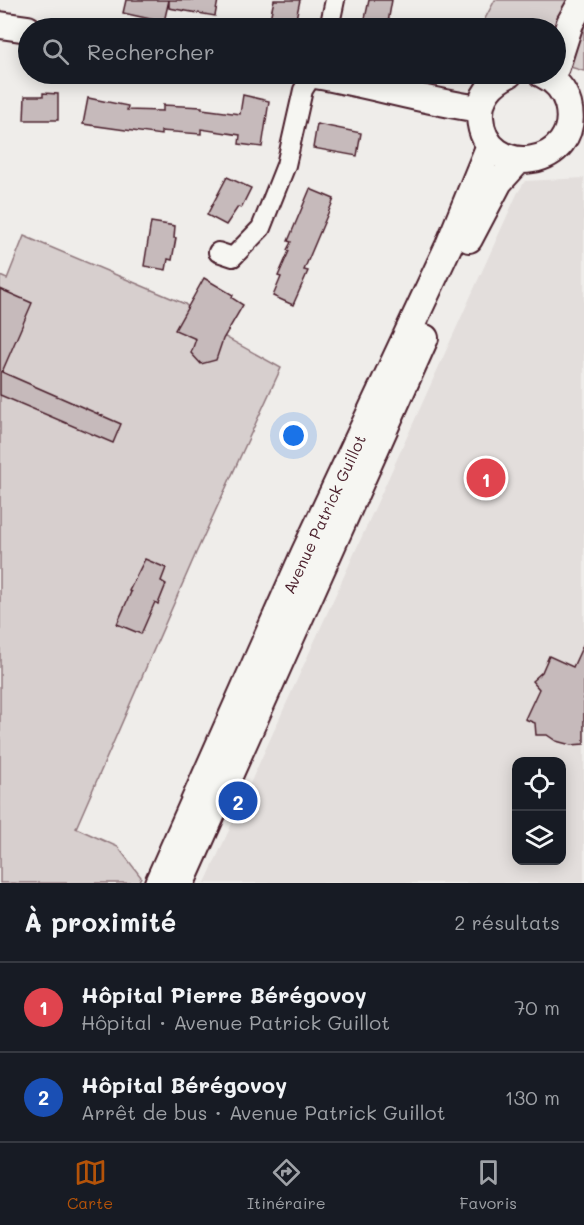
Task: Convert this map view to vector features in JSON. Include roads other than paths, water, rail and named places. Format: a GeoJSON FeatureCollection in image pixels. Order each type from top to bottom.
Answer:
{"type":"FeatureCollection","features":[{"type":"Feature","properties":{"kind":"street"},"geometry":{"type":"LineString","coordinates":[[331,18],[335,0]]}},
{"type":"Feature","properties":{"kind":"street"},"geometry":{"type":"LineString","coordinates":[[566,26],[583,0]]}},
{"type":"Feature","properties":{"kind":"street"},"geometry":{"type":"LineString","coordinates":[[0,25],[18,28]]}},
{"type":"Feature","properties":{"kind":"street"},"geometry":{"type":"LineString","coordinates":[[218,252],[233,257],[261,228],[286,165],[303,90],[307,84]]}},
{"type":"Feature","properties":{"kind":"street"},"geometry":{"type":"LineString","coordinates":[[360,84],[426,98],[447,105],[480,109]]}},
{"type":"Feature","properties":{"kind":"street"},"geometry":{"type":"LineString","coordinates":[[493,84],[485,93],[480,109],[481,128],[490,145],[502,155],[518,161],[536,160],[553,152],[567,135],[577,113],[558,84]]}},
{"type":"Feature","properties":{"kind":"street","name":"Avenue Patrick Guillot"},"geometry":{"type":"LineString","coordinates":[[158,883],[304,554],[449,245],[490,145]]}},
{"type":"Feature","properties":{"kind":"street","name":"Avenue Patrick Guillot"},"geometry":{"type":"LineString","coordinates":[[181,883],[478,220],[499,182],[518,161]]}},
{"type":"Feature","properties":{"kind":"place","name":"Hôpital Pierre Bérégovoy"},"geometry":{"type":"Point","coordinates":[486,478]}},
{"type":"Feature","properties":{"kind":"place","name":"Hôpital Bérégovoy"},"geometry":{"type":"Point","coordinates":[238,801]}}]}
